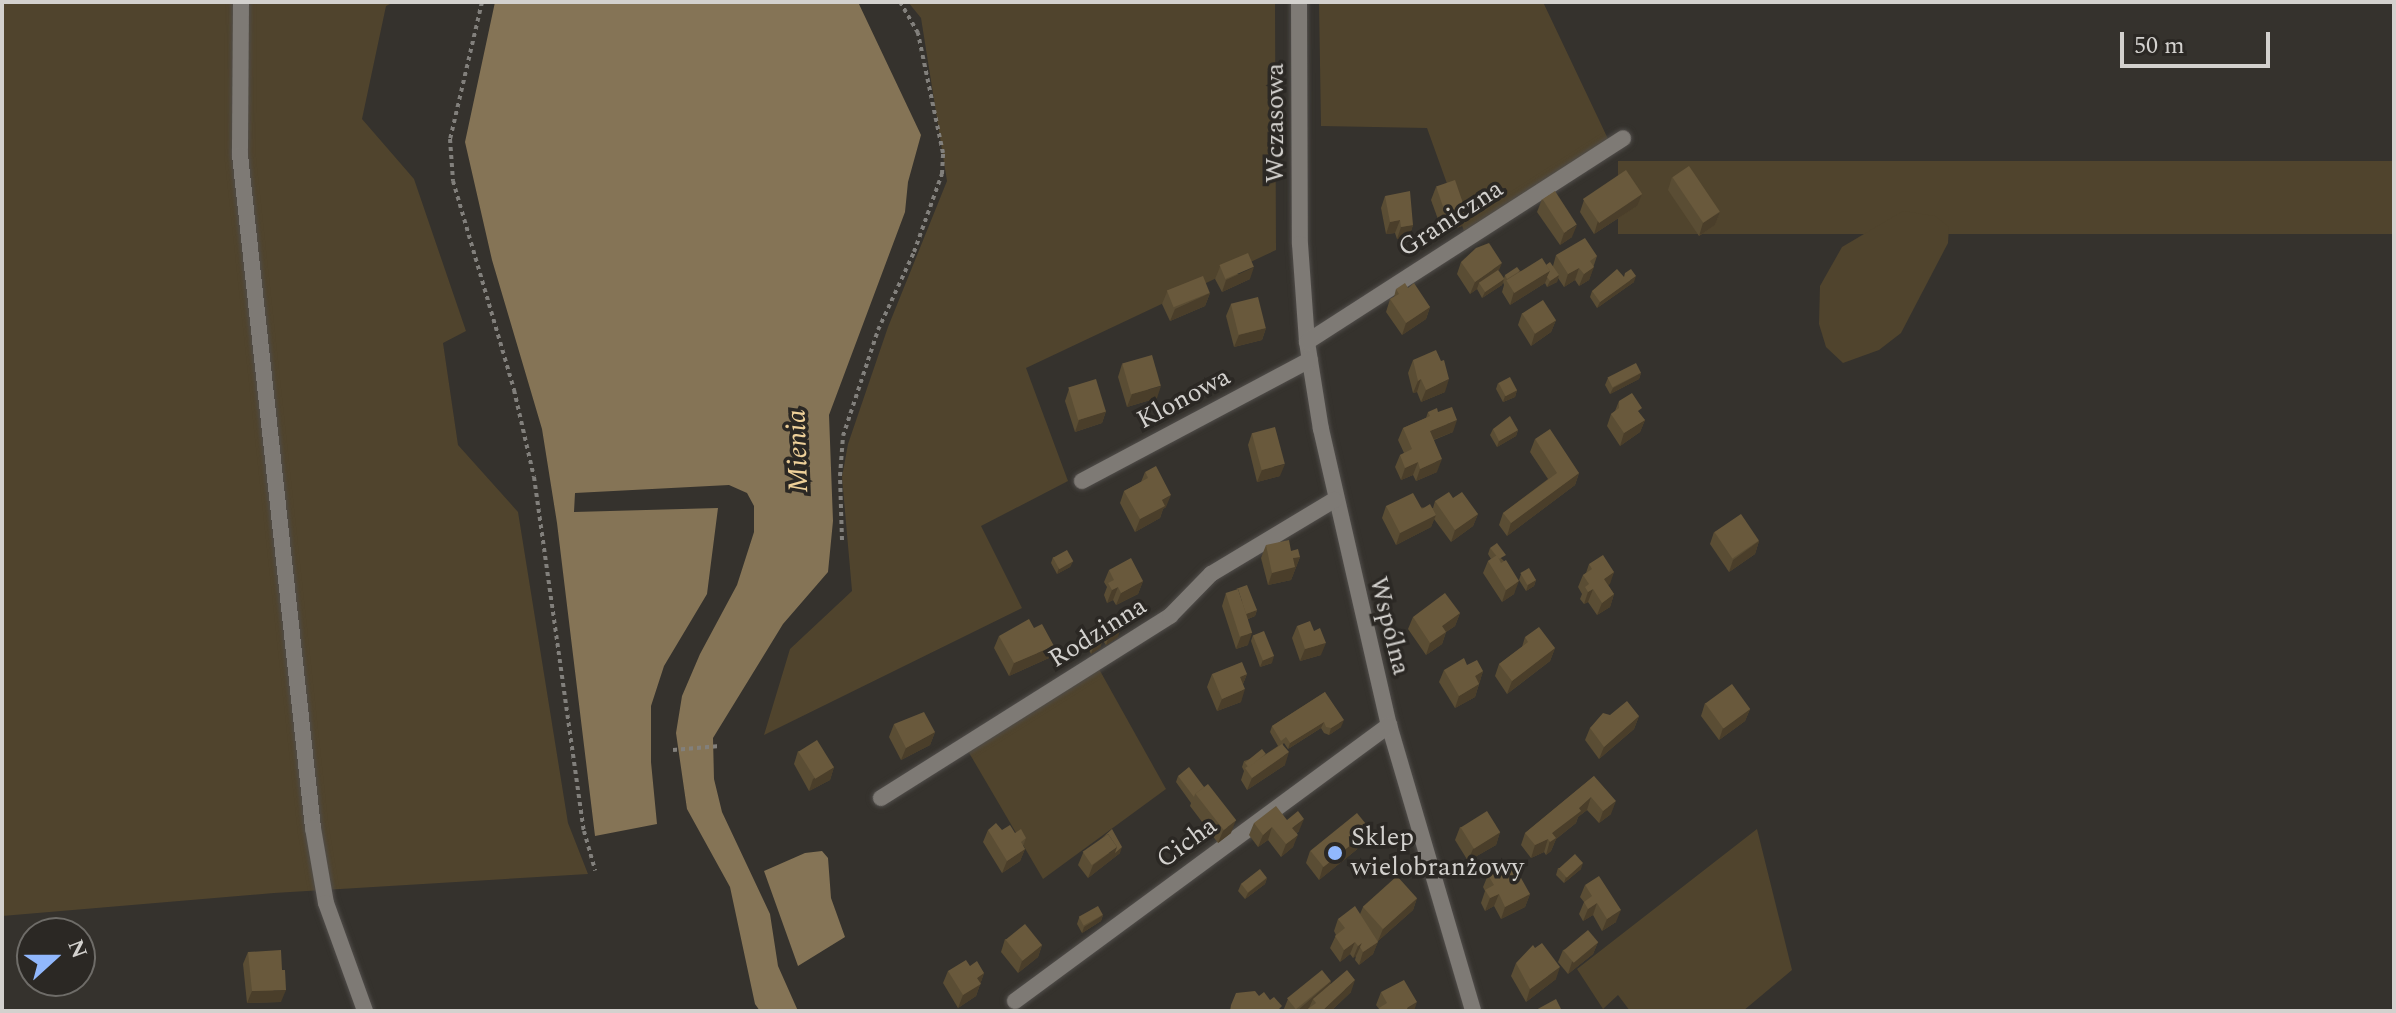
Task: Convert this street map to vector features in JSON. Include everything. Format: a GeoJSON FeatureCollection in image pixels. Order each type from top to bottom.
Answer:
{"type":"FeatureCollection","features":[{"type":"Feature","properties":{"kind":"street"},"geometry":{"type":"LineString","coordinates":[[241,2],[240,155],[305,765],[326,903],[365,1011]]}},
{"type":"Feature","properties":{"kind":"street","name":"Wczasowa"},"geometry":{"type":"LineString","coordinates":[[1299,2],[1300,244]]}},
{"type":"Feature","properties":{"kind":"street","name":"Graniczna"},"geometry":{"type":"LineString","coordinates":[[1307,342],[1623,138]]}},
{"type":"Feature","properties":{"kind":"street","name":"Wspólna"},"geometry":{"type":"LineString","coordinates":[[1300,244],[1307,342],[1334,500],[1389,725],[1435,892],[1473,1011]]}},
{"type":"Feature","properties":{"kind":"street","name":"Klonowa"},"geometry":{"type":"LineString","coordinates":[[1082,481],[1310,360]]}},
{"type":"Feature","properties":{"kind":"street","name":"Rodzinna"},"geometry":{"type":"LineString","coordinates":[[881,798],[1170,616],[1211,574],[1334,500]]}},
{"type":"Feature","properties":{"kind":"street","name":"Cicha"},"geometry":{"type":"LineString","coordinates":[[1015,1001],[1389,725]]}},
{"type":"Feature","properties":{"kind":"path"},"geometry":{"type":"LineString","coordinates":[[482,2],[450,139],[453,181],[514,390],[534,477],[584,831],[595,870]]}},
{"type":"Feature","properties":{"kind":"path"},"geometry":{"type":"LineString","coordinates":[[842,540],[840,476],[843,436],[878,330],[914,252],[942,174],[943,153],[918,33],[900,2]]}},
{"type":"Feature","properties":{"kind":"path"},"geometry":{"type":"LineString","coordinates":[[673,750],[720,746]]}},
{"type":"Feature","properties":{"kind":"shaded area"},"geometry":{"type":"Polygon","coordinates":[[[2,2],[394,2],[386,6],[362,119],[414,179],[466,331],[443,343],[458,445],[518,512],[568,823],[588,874],[274,893],[2,916],[2,2]]]}},
{"type":"Feature","properties":{"kind":"shaded area"},"geometry":{"type":"Polygon","coordinates":[[[908,2],[1275,2],[1276,250],[1026,368],[1068,481],[981,526],[1022,608],[764,735],[790,649],[852,591],[842,477],[848,444],[888,327],[947,181],[921,18],[908,2]]]}},
{"type":"Feature","properties":{"kind":"shaded area"},"geometry":{"type":"Polygon","coordinates":[[[1319,2],[1543,2],[1609,141],[1464,231],[1427,128],[1321,126],[1319,2]]]}},
{"type":"Feature","properties":{"kind":"shaded area"},"geometry":{"type":"Polygon","coordinates":[[[1618,161],[2394,161],[2394,234],[1618,234],[1618,161]]]}},
{"type":"Feature","properties":{"kind":"shaded area"},"geometry":{"type":"Polygon","coordinates":[[[1903,211],[1935,216],[1949,227],[1948,243],[1901,333],[1879,350],[1843,363],[1826,347],[1819,324],[1820,286],[1842,247],[1903,211]]]}},
{"type":"Feature","properties":{"kind":"shaded area"},"geometry":{"type":"Polygon","coordinates":[[[1099,669],[1166,789],[1043,879],[968,751],[1099,669]]]}},
{"type":"Feature","properties":{"kind":"shaded area"},"geometry":{"type":"Polygon","coordinates":[[[1757,829],[1792,970],[1743,1011],[1630,1011],[1618,995],[1603,1009],[1577,969],[1757,829]]]}},
{"type":"Feature","properties":{"kind":"water","name":"Mienia"},"geometry":{"type":"Polygon","coordinates":[[[495,2],[858,2],[921,135],[908,182],[905,212],[829,415],[833,521],[828,572],[783,624],[713,738],[714,779],[722,812],[770,914],[778,966],[798,1011],[760,1011],[755,1004],[730,887],[687,809],[676,733],[682,696],[700,654],[737,585],[754,532],[754,506],[747,493],[729,485],[575,493],[574,512],[718,508],[707,594],[664,666],[651,706],[651,762],[657,824],[595,836],[557,523],[542,429],[492,260],[465,142],[495,2]]]}},
{"type":"Feature","properties":{"kind":"water"},"geometry":{"type":"Polygon","coordinates":[[[822,851],[828,858],[831,898],[845,937],[798,966],[764,871],[805,853],[822,851]]]}},
{"type":"Feature","properties":{"kind":"building"},"geometry":{"type":"Polygon","coordinates":[[[1689,166],[1720,212],[1703,223],[1672,177],[1689,166]]]}},
{"type":"Feature","properties":{"kind":"building"},"geometry":{"type":"Polygon","coordinates":[[[1626,170],[1642,194],[1599,223],[1583,199],[1626,170]]]}},
{"type":"Feature","properties":{"kind":"building"},"geometry":{"type":"Polygon","coordinates":[[[1455,180],[1467,214],[1448,221],[1436,187],[1455,180]]]}},
{"type":"Feature","properties":{"kind":"building"},"geometry":{"type":"Polygon","coordinates":[[[1410,191],[1413,225],[1401,227],[1400,220],[1390,222],[1385,196],[1410,191]]]}},
{"type":"Feature","properties":{"kind":"building"},"geometry":{"type":"Polygon","coordinates":[[[1555,191],[1577,225],[1564,233],[1542,199],[1555,191]]]}},
{"type":"Feature","properties":{"kind":"building"},"geometry":{"type":"Polygon","coordinates":[[[1585,238],[1597,256],[1590,261],[1594,267],[1584,274],[1579,268],[1568,274],[1556,255],[1585,238]]]}},
{"type":"Feature","properties":{"kind":"building"},"geometry":{"type":"Polygon","coordinates":[[[1489,243],[1502,263],[1475,282],[1461,262],[1476,248],[1489,243]]]}},
{"type":"Feature","properties":{"kind":"building"},"geometry":{"type":"Polygon","coordinates":[[[1248,253],[1254,267],[1225,279],[1219,265],[1248,253]]]}},
{"type":"Feature","properties":{"kind":"building"},"geometry":{"type":"Polygon","coordinates":[[[1542,258],[1550,271],[1514,293],[1506,280],[1542,258]]]}},
{"type":"Feature","properties":{"kind":"building"},"geometry":{"type":"Polygon","coordinates":[[[1550,262],[1559,275],[1550,281],[1547,277],[1550,271],[1546,265],[1550,262]]]}},
{"type":"Feature","properties":{"kind":"building"},"geometry":{"type":"Polygon","coordinates":[[[1517,267],[1520,271],[1507,279],[1505,275],[1517,267]]]}},
{"type":"Feature","properties":{"kind":"building"},"geometry":{"type":"Polygon","coordinates":[[[1617,269],[1624,277],[1631,269],[1636,276],[1600,302],[1592,291],[1617,269]]]}},
{"type":"Feature","properties":{"kind":"building"},"geometry":{"type":"Polygon","coordinates":[[[1498,270],[1504,279],[1485,292],[1479,283],[1498,270]]]}},
{"type":"Feature","properties":{"kind":"building"},"geometry":{"type":"Polygon","coordinates":[[[1203,276],[1210,293],[1174,307],[1167,291],[1203,276]]]}},
{"type":"Feature","properties":{"kind":"building"},"geometry":{"type":"Polygon","coordinates":[[[1405,283],[1408,288],[1414,283],[1430,307],[1406,323],[1390,299],[1399,294],[1396,289],[1405,283]]]}},
{"type":"Feature","properties":{"kind":"building"},"geometry":{"type":"Polygon","coordinates":[[[1258,297],[1266,328],[1239,335],[1231,304],[1258,297]]]}},
{"type":"Feature","properties":{"kind":"building"},"geometry":{"type":"Polygon","coordinates":[[[1543,300],[1556,320],[1535,334],[1522,314],[1543,300]]]}},
{"type":"Feature","properties":{"kind":"building"},"geometry":{"type":"Polygon","coordinates":[[[1436,350],[1441,361],[1444,360],[1449,379],[1426,390],[1421,379],[1418,381],[1413,360],[1436,350]]]}},
{"type":"Feature","properties":{"kind":"building"},"geometry":{"type":"Polygon","coordinates":[[[1152,355],[1161,386],[1131,394],[1122,364],[1152,355]]]}},
{"type":"Feature","properties":{"kind":"building"},"geometry":{"type":"Polygon","coordinates":[[[1636,363],[1641,373],[1612,387],[1607,378],[1636,363]]]}},
{"type":"Feature","properties":{"kind":"building"},"geometry":{"type":"Polygon","coordinates":[[[1510,377],[1517,390],[1506,396],[1499,383],[1510,377]]]}},
{"type":"Feature","properties":{"kind":"building"},"geometry":{"type":"Polygon","coordinates":[[[1096,379],[1106,412],[1078,420],[1068,387],[1096,379]]]}},
{"type":"Feature","properties":{"kind":"building"},"geometry":{"type":"Polygon","coordinates":[[[1632,393],[1642,408],[1638,411],[1645,420],[1624,433],[1611,414],[1619,408],[1619,401],[1632,393]]]}},
{"type":"Feature","properties":{"kind":"building"},"geometry":{"type":"Polygon","coordinates":[[[1452,407],[1457,420],[1430,431],[1442,459],[1420,469],[1418,462],[1405,468],[1400,455],[1412,449],[1403,428],[1430,416],[1428,412],[1437,408],[1438,412],[1452,407]]]}},
{"type":"Feature","properties":{"kind":"building"},"geometry":{"type":"Polygon","coordinates":[[[1510,416],[1518,430],[1499,441],[1493,429],[1510,416]]]}},
{"type":"Feature","properties":{"kind":"building"},"geometry":{"type":"Polygon","coordinates":[[[1275,427],[1285,464],[1262,470],[1252,433],[1275,427]]]}},
{"type":"Feature","properties":{"kind":"building"},"geometry":{"type":"Polygon","coordinates":[[[1550,429],[1579,473],[1511,523],[1503,513],[1557,473],[1535,439],[1550,429]]]}},
{"type":"Feature","properties":{"kind":"building"},"geometry":{"type":"Polygon","coordinates":[[[1156,466],[1171,495],[1162,500],[1165,506],[1140,519],[1124,491],[1148,478],[1145,472],[1156,466]]]}},
{"type":"Feature","properties":{"kind":"building"},"geometry":{"type":"Polygon","coordinates":[[[1449,492],[1453,498],[1462,492],[1478,514],[1455,530],[1435,501],[1449,492]]]}},
{"type":"Feature","properties":{"kind":"building"},"geometry":{"type":"Polygon","coordinates":[[[1413,493],[1422,509],[1430,504],[1436,515],[1400,533],[1386,506],[1413,493]]]}},
{"type":"Feature","properties":{"kind":"building"},"geometry":{"type":"Polygon","coordinates":[[[1741,514],[1759,541],[1732,558],[1714,532],[1741,514]]]}},
{"type":"Feature","properties":{"kind":"building"},"geometry":{"type":"Polygon","coordinates":[[[1289,540],[1291,551],[1298,549],[1300,557],[1293,558],[1295,567],[1272,573],[1266,545],[1289,540]]]}},
{"type":"Feature","properties":{"kind":"building"},"geometry":{"type":"Polygon","coordinates":[[[1497,543],[1506,555],[1499,559],[1490,548],[1497,543]]]}},
{"type":"Feature","properties":{"kind":"building"},"geometry":{"type":"Polygon","coordinates":[[[1067,550],[1073,561],[1059,569],[1053,558],[1067,550]]]}},
{"type":"Feature","properties":{"kind":"building"},"geometry":{"type":"Polygon","coordinates":[[[1497,555],[1501,563],[1506,560],[1519,581],[1506,590],[1488,561],[1497,555]]]}},
{"type":"Feature","properties":{"kind":"building"},"geometry":{"type":"Polygon","coordinates":[[[1603,555],[1614,572],[1604,579],[1614,594],[1602,603],[1593,589],[1588,592],[1585,587],[1589,584],[1583,575],[1592,569],[1589,564],[1603,555]]]}},
{"type":"Feature","properties":{"kind":"building"},"geometry":{"type":"Polygon","coordinates":[[[1131,558],[1143,581],[1121,593],[1118,587],[1112,590],[1108,583],[1114,580],[1109,570],[1131,558]]]}},
{"type":"Feature","properties":{"kind":"building"},"geometry":{"type":"Polygon","coordinates":[[[1529,568],[1536,580],[1527,585],[1520,573],[1529,568]]]}},
{"type":"Feature","properties":{"kind":"building"},"geometry":{"type":"Polygon","coordinates":[[[1247,585],[1257,610],[1246,614],[1236,589],[1247,585]]]}},
{"type":"Feature","properties":{"kind":"building"},"geometry":{"type":"Polygon","coordinates":[[[1238,589],[1252,633],[1240,637],[1226,593],[1238,589]]]}},
{"type":"Feature","properties":{"kind":"building"},"geometry":{"type":"Polygon","coordinates":[[[1445,593],[1460,613],[1442,626],[1446,632],[1430,643],[1413,617],[1445,593]]]}},
{"type":"Feature","properties":{"kind":"building"},"geometry":{"type":"Polygon","coordinates":[[[1029,619],[1034,628],[1042,624],[1054,646],[1014,663],[999,636],[1029,619]]]}},
{"type":"Feature","properties":{"kind":"building"},"geometry":{"type":"Polygon","coordinates":[[[1310,621],[1314,631],[1320,628],[1326,643],[1305,649],[1297,626],[1310,621]]]}},
{"type":"Feature","properties":{"kind":"building"},"geometry":{"type":"Polygon","coordinates":[[[1116,624],[1120,631],[1108,639],[1104,631],[1116,624]]]}},
{"type":"Feature","properties":{"kind":"building"},"geometry":{"type":"Polygon","coordinates":[[[1539,627],[1555,648],[1512,681],[1499,664],[1528,642],[1525,637],[1539,627]]]}},
{"type":"Feature","properties":{"kind":"building"},"geometry":{"type":"Polygon","coordinates":[[[1264,631],[1274,656],[1263,661],[1253,635],[1264,631]]]}},
{"type":"Feature","properties":{"kind":"building"},"geometry":{"type":"Polygon","coordinates":[[[1098,635],[1102,642],[1093,648],[1089,640],[1098,635]]]}},
{"type":"Feature","properties":{"kind":"building"},"geometry":{"type":"Polygon","coordinates":[[[1464,658],[1467,665],[1477,660],[1483,671],[1475,676],[1479,684],[1459,696],[1444,670],[1464,658]]]}},
{"type":"Feature","properties":{"kind":"building"},"geometry":{"type":"Polygon","coordinates":[[[1242,662],[1247,674],[1240,677],[1245,689],[1222,699],[1212,674],[1242,662]]]}},
{"type":"Feature","properties":{"kind":"building"},"geometry":{"type":"Polygon","coordinates":[[[1732,684],[1750,709],[1724,728],[1705,703],[1732,684]]]}},
{"type":"Feature","properties":{"kind":"building"},"geometry":{"type":"Polygon","coordinates":[[[1325,692],[1344,720],[1331,728],[1326,727],[1324,722],[1290,743],[1286,737],[1281,741],[1272,726],[1325,692]]]}},
{"type":"Feature","properties":{"kind":"building"},"geometry":{"type":"Polygon","coordinates":[[[1627,701],[1639,716],[1604,747],[1590,728],[1603,713],[1610,715],[1627,701]]]}},
{"type":"Feature","properties":{"kind":"building"},"geometry":{"type":"Polygon","coordinates":[[[924,712],[935,732],[906,748],[894,724],[924,712]]]}},
{"type":"Feature","properties":{"kind":"building"},"geometry":{"type":"Polygon","coordinates":[[[817,740],[834,767],[815,779],[798,752],[817,740]]]}},
{"type":"Feature","properties":{"kind":"building"},"geometry":{"type":"Polygon","coordinates":[[[1282,744],[1289,752],[1252,778],[1245,768],[1282,744]]]}},
{"type":"Feature","properties":{"kind":"building"},"geometry":{"type":"Polygon","coordinates":[[[1262,749],[1266,754],[1249,768],[1245,763],[1262,749]]]}},
{"type":"Feature","properties":{"kind":"building"},"geometry":{"type":"Polygon","coordinates":[[[1189,767],[1204,787],[1194,797],[1178,776],[1189,767]]]}},
{"type":"Feature","properties":{"kind":"building"},"geometry":{"type":"Polygon","coordinates":[[[1594,776],[1616,801],[1603,811],[1591,797],[1579,808],[1581,811],[1552,833],[1556,838],[1535,845],[1525,833],[1594,776]]]}},
{"type":"Feature","properties":{"kind":"building"},"geometry":{"type":"Polygon","coordinates":[[[1208,784],[1236,820],[1224,830],[1195,794],[1208,784]]]}},
{"type":"Feature","properties":{"kind":"building"},"geometry":{"type":"Polygon","coordinates":[[[1276,806],[1287,820],[1298,811],[1304,819],[1292,828],[1298,835],[1286,844],[1272,827],[1263,835],[1254,823],[1276,806]]]}},
{"type":"Feature","properties":{"kind":"building"},"geometry":{"type":"Polygon","coordinates":[[[1487,811],[1500,832],[1474,849],[1461,827],[1487,811]]]}},
{"type":"Feature","properties":{"kind":"building"},"geometry":{"type":"Polygon","coordinates":[[[1357,813],[1370,829],[1324,867],[1310,851],[1357,813]]]}},
{"type":"Feature","properties":{"kind":"building"},"geometry":{"type":"Polygon","coordinates":[[[996,823],[1002,830],[1010,825],[1015,833],[1021,829],[1026,838],[1021,842],[1025,849],[1007,861],[988,830],[996,823]]]}},
{"type":"Feature","properties":{"kind":"building"},"geometry":{"type":"Polygon","coordinates":[[[1112,829],[1122,847],[1115,853],[1117,847],[1108,834],[1102,838],[1112,829]]]}},
{"type":"Feature","properties":{"kind":"building"},"geometry":{"type":"Polygon","coordinates":[[[1108,834],[1117,847],[1092,865],[1083,852],[1108,834]]]}},
{"type":"Feature","properties":{"kind":"building"},"geometry":{"type":"Polygon","coordinates":[[[1575,854],[1583,863],[1567,878],[1559,869],[1575,854]]]}},
{"type":"Feature","properties":{"kind":"building"},"geometry":{"type":"Polygon","coordinates":[[[1512,862],[1530,894],[1505,907],[1499,894],[1490,898],[1485,890],[1494,885],[1488,875],[1512,862]]]}},
{"type":"Feature","properties":{"kind":"building"},"geometry":{"type":"Polygon","coordinates":[[[1260,869],[1267,878],[1248,892],[1241,884],[1260,869]]]}},
{"type":"Feature","properties":{"kind":"building"},"geometry":{"type":"Polygon","coordinates":[[[1397,876],[1417,898],[1383,929],[1363,907],[1397,876]]]}},
{"type":"Feature","properties":{"kind":"building"},"geometry":{"type":"Polygon","coordinates":[[[1599,876],[1621,910],[1607,919],[1597,903],[1588,909],[1584,902],[1592,896],[1585,885],[1599,876]]]}},
{"type":"Feature","properties":{"kind":"building"},"geometry":{"type":"Polygon","coordinates":[[[1098,906],[1103,915],[1084,925],[1079,917],[1098,906]]]}},
{"type":"Feature","properties":{"kind":"building"},"geometry":{"type":"Polygon","coordinates":[[[1355,906],[1378,942],[1363,952],[1360,947],[1362,943],[1358,946],[1355,942],[1344,950],[1335,936],[1345,928],[1338,919],[1355,906]]]}},
{"type":"Feature","properties":{"kind":"building"},"geometry":{"type":"Polygon","coordinates":[[[1025,924],[1042,945],[1023,961],[1006,940],[1025,924]]]}},
{"type":"Feature","properties":{"kind":"building"},"geometry":{"type":"Polygon","coordinates":[[[1588,930],[1598,942],[1574,963],[1563,951],[1588,930]]]}},
{"type":"Feature","properties":{"kind":"building"},"geometry":{"type":"Polygon","coordinates":[[[1542,943],[1560,967],[1530,989],[1516,963],[1533,945],[1535,948],[1542,943]]]}},
{"type":"Feature","properties":{"kind":"building"},"geometry":{"type":"Polygon","coordinates":[[[281,950],[286,990],[252,991],[248,952],[281,950]]]}},
{"type":"Feature","properties":{"kind":"building"},"geometry":{"type":"Polygon","coordinates":[[[966,960],[970,966],[977,961],[984,973],[977,978],[981,984],[963,995],[948,971],[966,960]]]}},
{"type":"Feature","properties":{"kind":"building"},"geometry":{"type":"Polygon","coordinates":[[[1322,970],[1331,981],[1296,1009],[1287,998],[1322,970]]]}},
{"type":"Feature","properties":{"kind":"building"},"geometry":{"type":"Polygon","coordinates":[[[1347,970],[1355,980],[1322,1011],[1305,1011],[1316,1003],[1313,999],[1347,970]]]}},
{"type":"Feature","properties":{"kind":"building"},"geometry":{"type":"Polygon","coordinates":[[[1404,980],[1417,1002],[1407,1008],[1408,1011],[1381,1011],[1379,1008],[1387,1003],[1381,992],[1404,980]]]}},
{"type":"Feature","properties":{"kind":"building"},"geometry":{"type":"Polygon","coordinates":[[[1255,991],[1259,996],[1264,992],[1270,1000],[1274,997],[1282,1006],[1277,1011],[1230,1011],[1236,993],[1255,991]]]}},
{"type":"Feature","properties":{"kind":"building"},"geometry":{"type":"Polygon","coordinates":[[[1556,999],[1562,1011],[1534,1011],[1556,999]]]}},
{"type":"Feature","properties":{"kind":"place","name":"Sklep wielobranżowy"},"geometry":{"type":"Point","coordinates":[1335,853]}}]}
